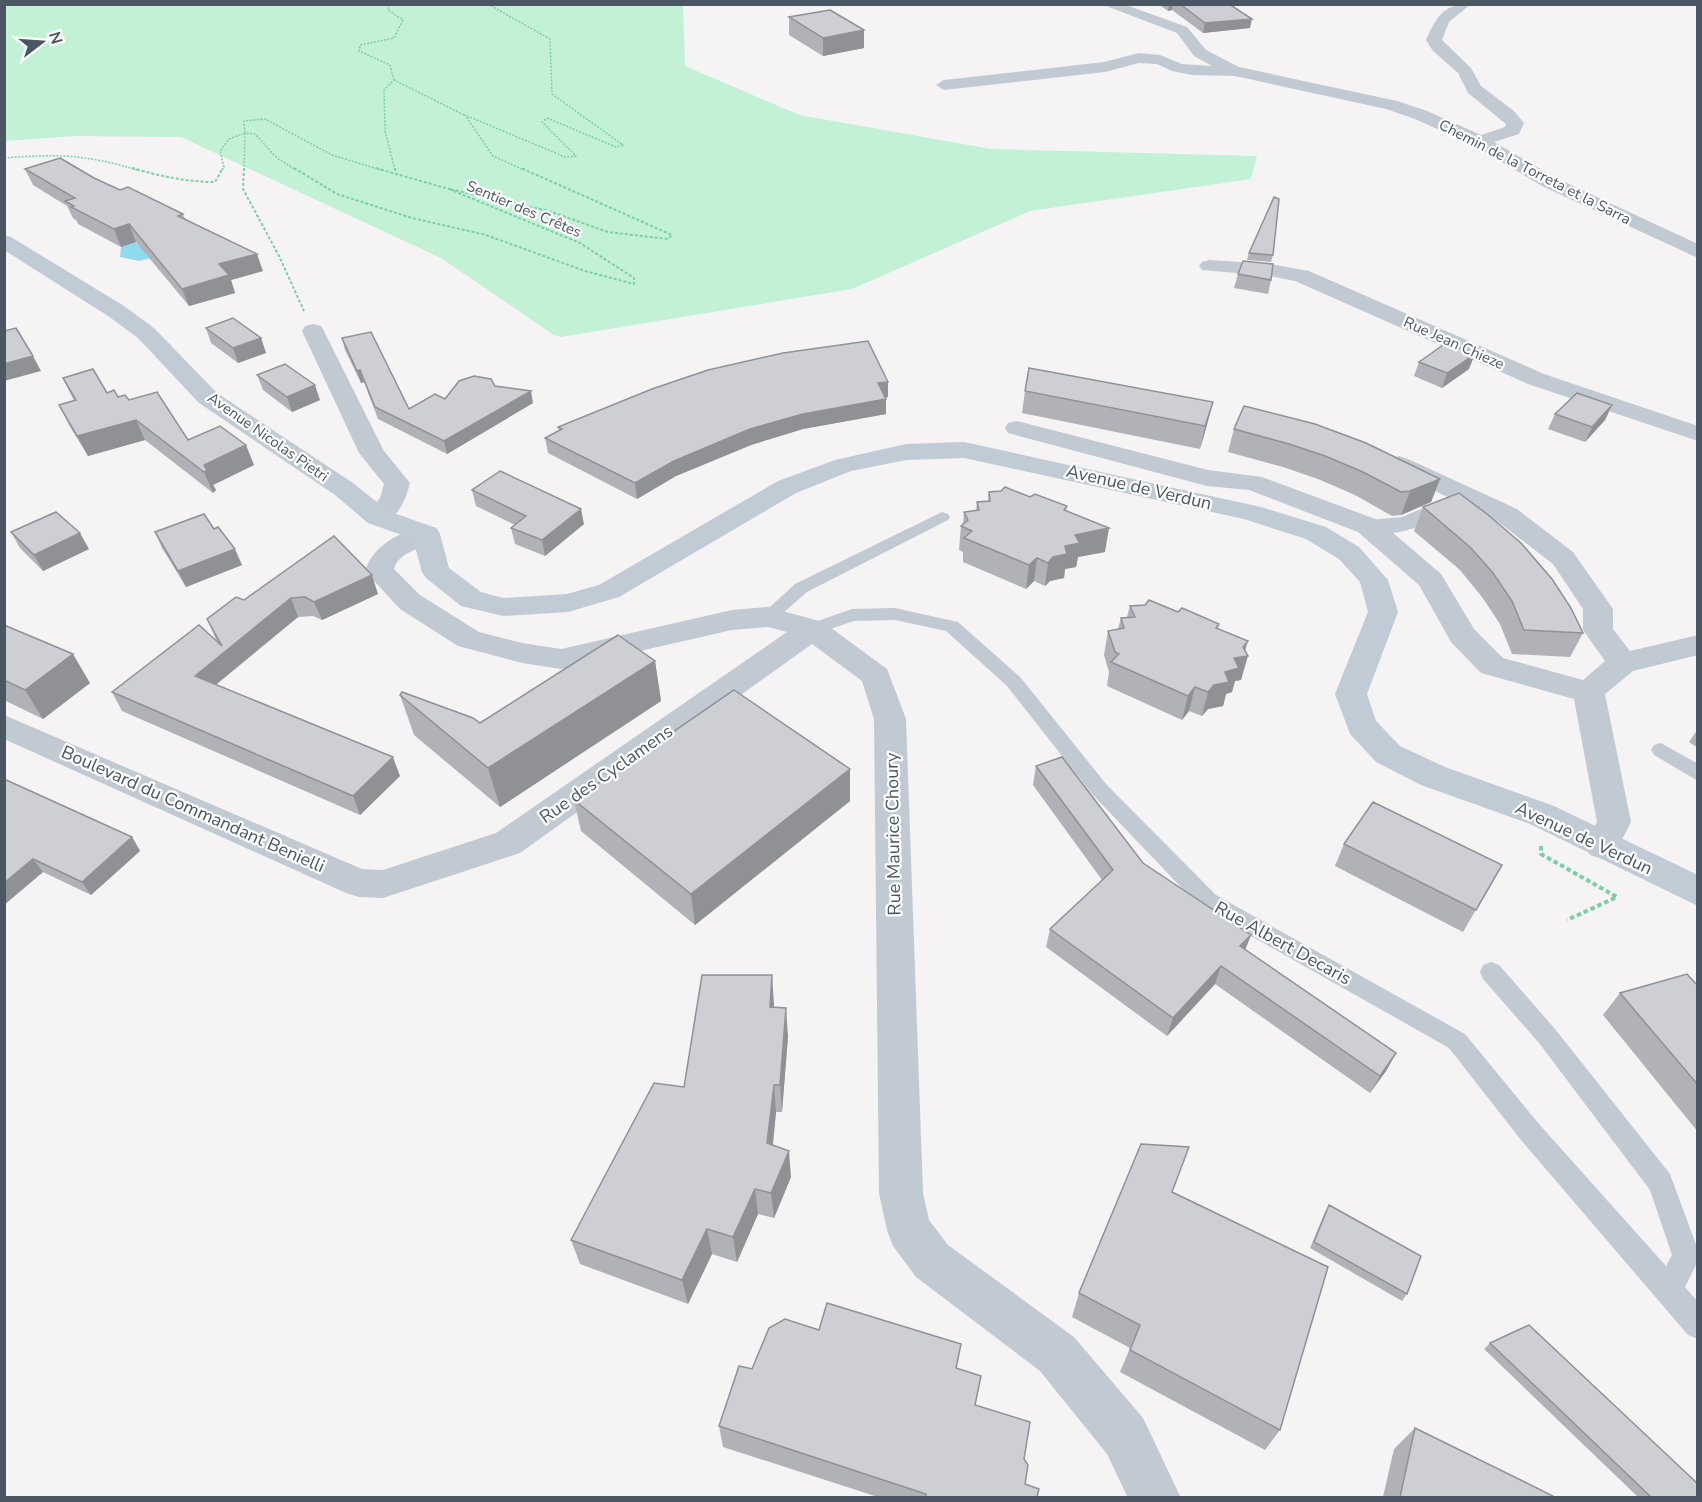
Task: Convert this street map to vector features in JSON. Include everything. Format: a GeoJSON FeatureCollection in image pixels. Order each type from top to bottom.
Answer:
{"type":"FeatureCollection","features":[{"type":"Feature","properties":{"kind":"main road","name":"Avenue Nicolas Pietri"},"geometry":{"type":"LineString","coordinates":[[4,241],[116,311],[146,333],[208,398],[344,489],[378,517],[426,534]]}},
{"type":"Feature","properties":{"kind":"main road","name":"Avenue de Verdun"},"geometry":{"type":"LineString","coordinates":[[426,534],[436,573],[471,599],[502,607],[568,603],[609,591],[787,487],[844,465],[906,453],[964,450],[1251,513],[1316,533],[1349,554],[1374,580],[1383,612],[1350,694],[1361,726],[1388,754],[1433,776],[1542,815],[1698,892]]}},
{"type":"Feature","properties":{"kind":"street"},"geometry":{"type":"LineString","coordinates":[[1108,4],[1182,30],[1200,52],[1235,70]]}},
{"type":"Feature","properties":{"kind":"street"},"geometry":{"type":"LineString","coordinates":[[1464,4],[1443,20],[1434,40],[1439,48],[1465,71],[1474,89],[1515,123],[1513,130],[1503,135],[1479,141]]}},
{"type":"Feature","properties":{"kind":"street","name":"Chemin de la Torreta et la Sarra"},"geometry":{"type":"LineString","coordinates":[[944,85],[1105,67],[1139,58],[1160,60],[1178,68],[1192,70],[1235,70],[1390,105],[1421,115],[1479,141],[1549,182],[1698,252]]}},
{"type":"Feature","properties":{"kind":"street","name":"Rue Jean Chieze"},"geometry":{"type":"LineString","coordinates":[[1209,266],[1270,270],[1301,276],[1536,379],[1698,434]]}},
{"type":"Feature","properties":{"kind":"street"},"geometry":{"type":"LineString","coordinates":[[313,331],[372,453],[397,483],[393,500],[378,517]]}},
{"type":"Feature","properties":{"kind":"street"},"geometry":{"type":"LineString","coordinates":[[1017,428],[1207,478],[1253,483],[1368,526],[1431,580],[1462,635],[1492,666],[1589,692]]}},
{"type":"Feature","properties":{"kind":"street"},"geometry":{"type":"LineString","coordinates":[[1380,456],[1507,515],[1563,558],[1598,609],[1598,630],[1623,663]]}},
{"type":"Feature","properties":{"kind":"street"},"geometry":{"type":"LineString","coordinates":[[1368,526],[1406,524],[1468,496]]}},
{"type":"Feature","properties":{"kind":"street","name":"Rue Maurice Choury"},"geometry":{"type":"LineString","coordinates":[[426,534],[392,550],[381,560],[379,571],[410,602],[469,639],[522,653],[561,659],[732,620],[768,617],[812,629],[876,676],[890,719],[901,1193],[909,1230],[932,1261],[1057,1354],[1125,1436],[1155,1497]]}},
{"type":"Feature","properties":{"kind":"street","name":"Rue des Cyclamens"},"geometry":{"type":"LineString","coordinates":[[383,884],[508,843],[812,629]]}},
{"type":"Feature","properties":{"kind":"street"},"geometry":{"type":"LineString","coordinates":[[1589,692],[1607,674],[1623,663],[1698,645]]}},
{"type":"Feature","properties":{"kind":"street"},"geometry":{"type":"LineString","coordinates":[[1589,692],[1614,822],[1602,845]]}},
{"type":"Feature","properties":{"kind":"street","name":"Boulevard du Commandant Benielli"},"geometry":{"type":"LineString","coordinates":[[4,726],[359,883],[383,884]]}},
{"type":"Feature","properties":{"kind":"lane"},"geometry":{"type":"LineString","coordinates":[[768,617],[801,588],[942,517]]}},
{"type":"Feature","properties":{"kind":"lane","name":"Rue Albert Decaris"},"geometry":{"type":"LineString","coordinates":[[812,629],[852,615],[884,614],[895,614],[951,626],[1014,682],[1099,789],[1208,901],[1457,1041],[1530,1132],[1670,1289],[1698,1325]]}},
{"type":"Feature","properties":{"kind":"lane"},"geometry":{"type":"LineString","coordinates":[[1660,750],[1698,774]]}},
{"type":"Feature","properties":{"kind":"lane"},"geometry":{"type":"LineString","coordinates":[[1491,972],[1547,1036],[1661,1183],[1686,1256],[1670,1289]]}},
{"type":"Feature","properties":{"kind":"path"},"geometry":{"type":"LineString","coordinates":[[390,4],[388,10],[403,20],[394,38],[360,45],[359,51],[390,65],[394,80],[465,115],[565,157],[576,156],[542,122],[547,118],[616,147],[623,145],[552,94],[550,39],[488,4]]}},
{"type":"Feature","properties":{"kind":"path"},"geometry":{"type":"LineString","coordinates":[[394,80],[384,90],[385,131],[396,174]]}},
{"type":"Feature","properties":{"kind":"path","name":"Sentier des Crêtes"},"geometry":{"type":"LineString","coordinates":[[449,189],[549,211],[608,232],[668,239],[672,235],[493,156],[465,115]]}},
{"type":"Feature","properties":{"kind":"path"},"geometry":{"type":"LineString","coordinates":[[313,331],[279,256],[243,189],[244,121],[265,119],[332,155],[449,189]]}},
{"type":"Feature","properties":{"kind":"path"},"geometry":{"type":"LineString","coordinates":[[4,158],[66,154],[89,157],[160,178],[215,182],[224,167],[220,151],[229,139],[245,133]]}},
{"type":"Feature","properties":{"kind":"path","name":"Sentier des Crêtes"},"geometry":{"type":"LineString","coordinates":[[245,133],[255,134],[277,158],[337,194],[412,218],[486,235],[585,271],[634,284],[634,278],[580,243],[449,189]]}},
{"type":"Feature","properties":{"kind":"path"},"geometry":{"type":"LineString","coordinates":[[1542,815],[1541,854],[1617,897],[1567,920]]}},
{"type":"Feature","properties":{"kind":"green space"},"geometry":{"type":"Polygon","coordinates":[[[727,4],[683,6],[685,66],[799,115],[991,149],[1257,156],[1251,179],[1030,211],[852,289],[561,337],[554,335],[441,258],[181,137],[75,136],[5,141],[5,5],[727,4]]]}},
{"type":"Feature","properties":{"kind":"water"},"geometry":{"type":"Polygon","coordinates":[[[134,242],[160,256],[139,261],[120,257],[121,247],[134,242]]]}},
{"type":"Feature","properties":{"kind":"building"},"geometry":{"type":"Polygon","coordinates":[[[1180,4],[1229,4],[1252,19],[1205,23],[1180,4]]]}},
{"type":"Feature","properties":{"kind":"building"},"geometry":{"type":"Polygon","coordinates":[[[830,10],[864,30],[823,38],[789,17],[830,10]]]}},
{"type":"Feature","properties":{"kind":"building"},"geometry":{"type":"Polygon","coordinates":[[[60,158],[120,190],[128,187],[183,214],[178,216],[257,254],[219,264],[229,275],[182,289],[129,224],[114,229],[71,207],[74,206],[65,201],[75,198],[25,169],[60,158]]]}},
{"type":"Feature","properties":{"kind":"building"},"geometry":{"type":"Polygon","coordinates":[[[1274,197],[1279,199],[1273,255],[1249,253],[1274,197]]]}},
{"type":"Feature","properties":{"kind":"building"},"geometry":{"type":"Polygon","coordinates":[[[1243,261],[1273,264],[1271,280],[1238,274],[1243,261]]]}},
{"type":"Feature","properties":{"kind":"building"},"geometry":{"type":"Polygon","coordinates":[[[233,318],[261,338],[233,348],[206,328],[233,318]]]}},
{"type":"Feature","properties":{"kind":"building"},"geometry":{"type":"Polygon","coordinates":[[[16,328],[33,356],[4,364],[4,331],[16,328]]]}},
{"type":"Feature","properties":{"kind":"building"},"geometry":{"type":"Polygon","coordinates":[[[371,332],[409,409],[435,394],[445,399],[459,381],[474,376],[491,379],[495,386],[531,391],[444,441],[375,407],[360,370],[357,371],[342,338],[371,332]]]}},
{"type":"Feature","properties":{"kind":"building"},"geometry":{"type":"Polygon","coordinates":[[[868,341],[888,382],[878,383],[886,399],[803,414],[750,429],[674,461],[635,483],[545,438],[562,429],[558,427],[652,389],[708,370],[783,353],[868,341]]]}},
{"type":"Feature","properties":{"kind":"building"},"geometry":{"type":"Polygon","coordinates":[[[1446,343],[1475,354],[1447,373],[1419,362],[1446,343]]]}},
{"type":"Feature","properties":{"kind":"building"},"geometry":{"type":"Polygon","coordinates":[[[285,364],[315,385],[287,397],[257,375],[285,364]]]}},
{"type":"Feature","properties":{"kind":"building"},"geometry":{"type":"Polygon","coordinates":[[[1029,368],[1213,402],[1205,426],[1025,391],[1029,368]]]}},
{"type":"Feature","properties":{"kind":"building"},"geometry":{"type":"Polygon","coordinates":[[[93,369],[107,393],[114,390],[118,397],[125,395],[129,400],[157,392],[188,440],[220,426],[246,445],[204,465],[207,470],[204,472],[136,420],[77,436],[59,405],[76,400],[63,378],[93,369]]]}},
{"type":"Feature","properties":{"kind":"building"},"geometry":{"type":"Polygon","coordinates":[[[1577,393],[1612,405],[1592,427],[1555,414],[1577,393]]]}},
{"type":"Feature","properties":{"kind":"building"},"geometry":{"type":"Polygon","coordinates":[[[1244,406],[1315,424],[1366,443],[1440,479],[1410,491],[1401,492],[1363,472],[1325,456],[1234,429],[1244,406]]]}},
{"type":"Feature","properties":{"kind":"building"},"geometry":{"type":"Polygon","coordinates":[[[500,471],[581,509],[542,540],[511,528],[526,516],[472,490],[500,471]]]}},
{"type":"Feature","properties":{"kind":"building"},"geometry":{"type":"Polygon","coordinates":[[[1005,487],[1030,497],[1035,494],[1067,506],[1064,510],[1109,528],[1075,535],[1080,543],[1065,546],[1067,554],[1053,557],[1048,563],[1037,558],[1029,565],[964,538],[972,531],[961,526],[968,520],[964,512],[979,510],[977,502],[990,501],[989,492],[1001,491],[1005,487]]]}},
{"type":"Feature","properties":{"kind":"building"},"geometry":{"type":"Polygon","coordinates":[[[1459,493],[1521,543],[1552,579],[1571,608],[1583,633],[1524,630],[1512,601],[1493,573],[1470,547],[1423,507],[1459,493]]]}},
{"type":"Feature","properties":{"kind":"building"},"geometry":{"type":"Polygon","coordinates":[[[56,512],[80,533],[34,555],[11,532],[56,512]]]}},
{"type":"Feature","properties":{"kind":"building"},"geometry":{"type":"Polygon","coordinates":[[[204,514],[214,529],[218,527],[235,549],[178,571],[155,532],[204,514]]]}},
{"type":"Feature","properties":{"kind":"building"},"geometry":{"type":"Polygon","coordinates":[[[334,536],[372,575],[314,602],[305,597],[291,598],[195,676],[393,757],[353,796],[112,692],[199,625],[222,646],[207,619],[236,597],[244,600],[334,536]]]}},
{"type":"Feature","properties":{"kind":"building"},"geometry":{"type":"Polygon","coordinates":[[[1149,600],[1178,612],[1182,608],[1219,624],[1216,628],[1248,641],[1243,647],[1248,656],[1234,658],[1239,668],[1225,672],[1229,682],[1214,685],[1208,692],[1195,687],[1188,696],[1111,662],[1119,654],[1115,652],[1108,631],[1124,628],[1121,618],[1135,617],[1130,606],[1145,605],[1149,600]]]}},
{"type":"Feature","properties":{"kind":"building"},"geometry":{"type":"Polygon","coordinates":[[[4,625],[73,654],[25,690],[4,680],[4,625]]]}},
{"type":"Feature","properties":{"kind":"building"},"geometry":{"type":"Polygon","coordinates":[[[618,635],[655,661],[488,768],[400,695],[402,692],[473,718],[480,723],[618,635]]]}},
{"type":"Feature","properties":{"kind":"building"},"geometry":{"type":"Polygon","coordinates":[[[734,690],[850,769],[691,894],[574,800],[734,690]]]}},
{"type":"Feature","properties":{"kind":"building"},"geometry":{"type":"Polygon","coordinates":[[[1062,757],[1143,863],[1251,935],[1240,946],[1396,1053],[1380,1076],[1221,966],[1173,1018],[1050,929],[1113,870],[1036,766],[1062,757]]]}},
{"type":"Feature","properties":{"kind":"building"},"geometry":{"type":"Polygon","coordinates":[[[4,779],[132,837],[82,882],[33,859],[4,883],[4,779]]]}},
{"type":"Feature","properties":{"kind":"building"},"geometry":{"type":"Polygon","coordinates":[[[1373,802],[1502,865],[1476,910],[1344,844],[1373,802]]]}},
{"type":"Feature","properties":{"kind":"building"},"geometry":{"type":"Polygon","coordinates":[[[1687,974],[1698,986],[1698,1085],[1620,993],[1687,974]]]}},
{"type":"Feature","properties":{"kind":"building"},"geometry":{"type":"Polygon","coordinates":[[[702,975],[772,975],[770,1007],[786,1008],[780,1085],[774,1085],[767,1143],[789,1151],[771,1193],[755,1189],[733,1237],[707,1229],[682,1280],[571,1240],[654,1083],[684,1087],[702,975]]]}},
{"type":"Feature","properties":{"kind":"building"},"geometry":{"type":"Polygon","coordinates":[[[1141,1144],[1189,1147],[1172,1192],[1328,1267],[1280,1430],[1130,1350],[1140,1325],[1079,1293],[1141,1144]]]}},
{"type":"Feature","properties":{"kind":"building"},"geometry":{"type":"Polygon","coordinates":[[[1329,1205],[1421,1256],[1407,1294],[1314,1242],[1329,1205]]]}},
{"type":"Feature","properties":{"kind":"building"},"geometry":{"type":"Polygon","coordinates":[[[827,1303],[961,1344],[956,1368],[981,1376],[975,1405],[1030,1422],[1024,1459],[1028,1465],[1025,1484],[1039,1489],[1037,1497],[926,1497],[926,1494],[719,1426],[739,1366],[752,1369],[769,1328],[785,1319],[819,1330],[827,1303]]]}},
{"type":"Feature","properties":{"kind":"building"},"geometry":{"type":"Polygon","coordinates":[[[1529,1325],[1698,1484],[1698,1497],[1651,1497],[1490,1343],[1529,1325]]]}},
{"type":"Feature","properties":{"kind":"building"},"geometry":{"type":"Polygon","coordinates":[[[1415,1428],[1553,1496],[1554,1497],[1400,1497],[1415,1428]]]}}]}
